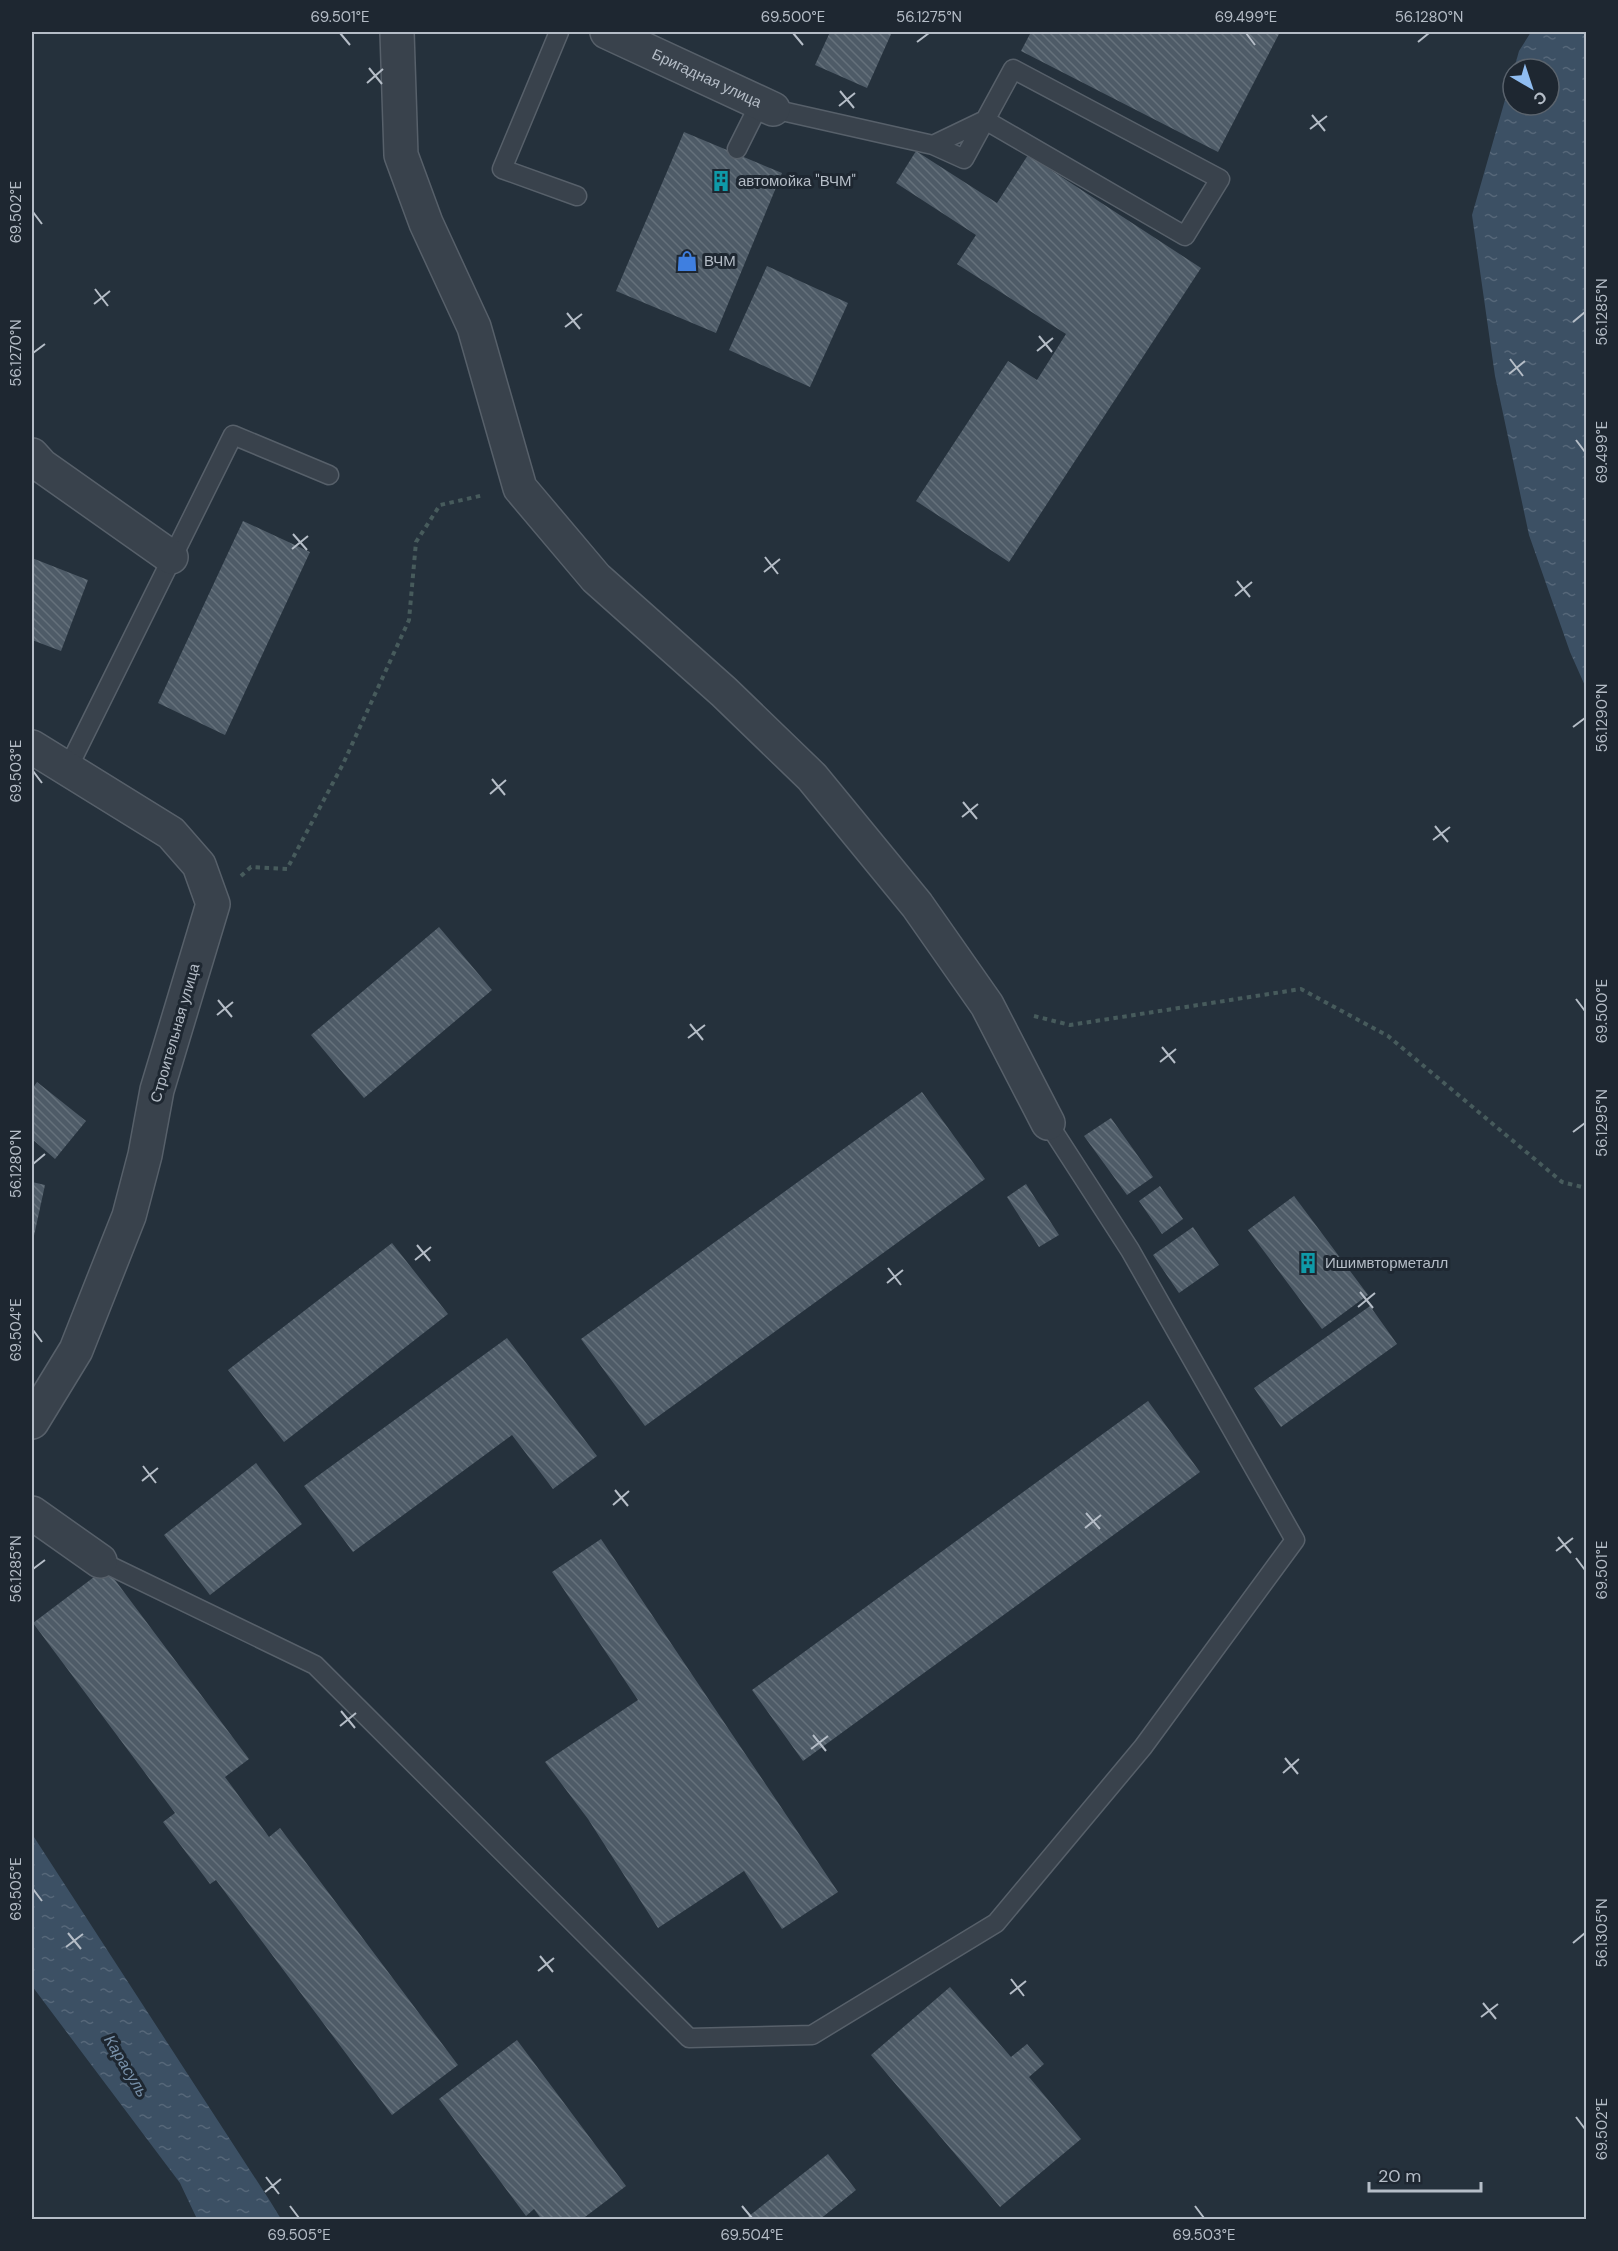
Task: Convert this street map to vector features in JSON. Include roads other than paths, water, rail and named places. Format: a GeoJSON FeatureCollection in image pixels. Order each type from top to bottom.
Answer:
{"type":"FeatureCollection","features":[{"type":"Feature","properties":{"kind":"street"},"geometry":{"type":"LineString","coordinates":[[397,32],[400,155],[426,223],[474,327],[520,488],[596,579],[724,692],[812,777],[917,905],[987,1005],[1048,1123]]}},
{"type":"Feature","properties":{"kind":"street","name":"Бригадная улица"},"geometry":{"type":"LineString","coordinates":[[607,32],[767,106]]}},
{"type":"Feature","properties":{"kind":"street"},"geometry":{"type":"LineString","coordinates":[[32,455],[42,466],[171,557]]}},
{"type":"Feature","properties":{"kind":"street"},"geometry":{"type":"LineString","coordinates":[[32,747],[68,768]]}},
{"type":"Feature","properties":{"kind":"street","name":"Строительная улица"},"geometry":{"type":"LineString","coordinates":[[32,1422],[76,1350],[129,1216],[146,1155],[157,1090],[213,904],[199,864],[171,833],[68,768]]}},
{"type":"Feature","properties":{"kind":"street"},"geometry":{"type":"LineString","coordinates":[[32,1513],[100,1561]]}},
{"type":"Feature","properties":{"kind":"lane"},"geometry":{"type":"LineString","coordinates":[[559,32],[502,169],[577,196]]}},
{"type":"Feature","properties":{"kind":"lane"},"geometry":{"type":"LineString","coordinates":[[737,149],[767,106],[933,145],[964,159],[985,120],[1013,69],[1220,179],[1185,236],[985,120]]}},
{"type":"Feature","properties":{"kind":"lane"},"geometry":{"type":"LineString","coordinates":[[933,145],[985,120]]}},
{"type":"Feature","properties":{"kind":"lane"},"geometry":{"type":"LineString","coordinates":[[68,768],[233,435],[329,475]]}},
{"type":"Feature","properties":{"kind":"lane"},"geometry":{"type":"LineString","coordinates":[[100,1561],[315,1665],[689,2038],[812,2035],[996,1923],[1143,1748],[1295,1540],[1130,1250],[1048,1123]]}},
{"type":"Feature","properties":{"kind":"water"},"geometry":{"type":"Polygon","coordinates":[[[1531,32],[1586,32],[1586,688],[1570,652],[1529,535],[1495,376],[1472,215],[1501,114],[1501,117],[1561,117],[1561,57],[1517,57],[1531,32]]]}},
{"type":"Feature","properties":{"kind":"water","name":"Карасуль"},"geometry":{"type":"Polygon","coordinates":[[[32,1834],[281,2219],[197,2219],[180,2183],[32,1986],[32,1834]]]}},
{"type":"Feature","properties":{"kind":"place","name":"автомойка \"ВЧМ\""},"geometry":{"type":"Point","coordinates":[721,181]}},
{"type":"Feature","properties":{"kind":"place","name":"ВЧМ"},"geometry":{"type":"Point","coordinates":[687,261]}},
{"type":"Feature","properties":{"kind":"place","name":"Ишимвторметалл"},"geometry":{"type":"Point","coordinates":[1308,1263]}}]}
